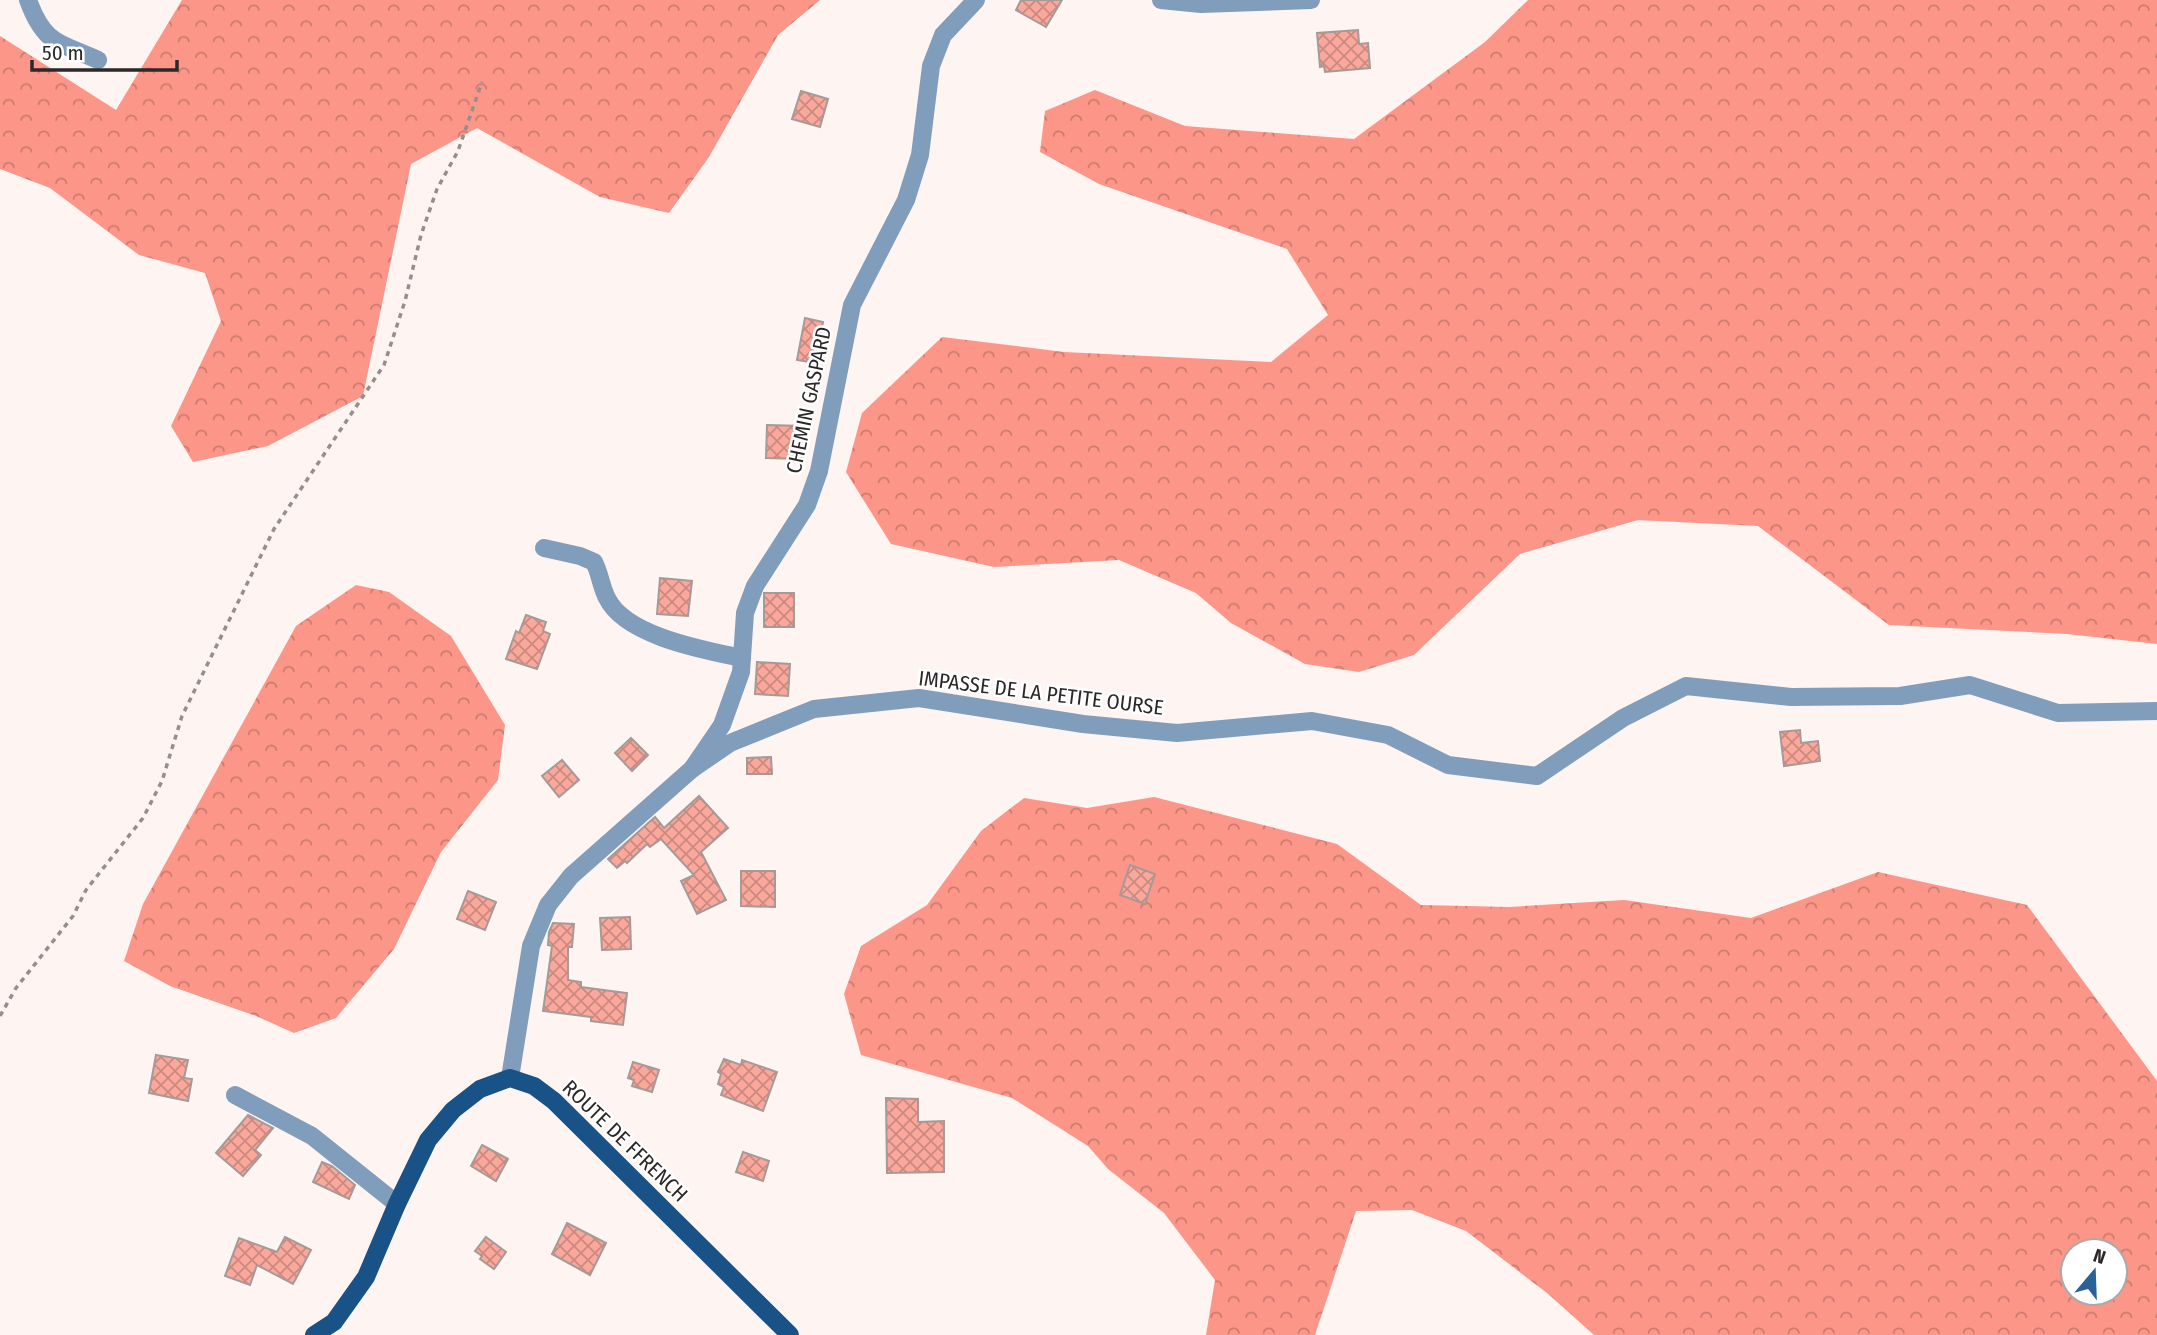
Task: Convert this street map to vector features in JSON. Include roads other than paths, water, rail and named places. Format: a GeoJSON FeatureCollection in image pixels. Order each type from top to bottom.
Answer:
{"type":"FeatureCollection","features":[{"type":"Feature","properties":{"kind":"main road"},"geometry":{"type":"LineString","coordinates":[[314,1335],[334,1322],[366,1276],[428,1140],[453,1110],[480,1089],[510,1078]]}},
{"type":"Feature","properties":{"kind":"main road","name":"ROUTE DE FFRENCH"},"geometry":{"type":"LineString","coordinates":[[510,1078],[534,1086],[554,1101],[790,1335]]}},
{"type":"Feature","properties":{"kind":"street"},"geometry":{"type":"LineString","coordinates":[[28,0],[35,19],[50,38],[98,60]]}},
{"type":"Feature","properties":{"kind":"street","name":"CHEMIN GASPARD"},"geometry":{"type":"LineString","coordinates":[[510,1078],[531,946],[548,905],[571,876],[692,769],[722,724],[741,672],[745,612],[755,586],[807,505],[820,471],[852,305],[906,200],[920,155],[931,65],[943,35],[976,0]]}},
{"type":"Feature","properties":{"kind":"street"},"geometry":{"type":"LineString","coordinates":[[1161,0],[1201,4],[1311,0]]}},
{"type":"Feature","properties":{"kind":"street"},"geometry":{"type":"LineString","coordinates":[[544,548],[594,562],[607,598],[617,612],[631,623],[682,645],[742,658]]}},
{"type":"Feature","properties":{"kind":"street","name":"IMPASSE DE LA PETITE OURSE"},"geometry":{"type":"LineString","coordinates":[[692,769],[730,743],[814,709],[919,698],[1083,724],[1177,733],[1312,721],[1388,735],[1448,765],[1536,776],[1623,718],[1686,685],[1791,697],[1900,696],[1970,685],[2058,713],[2157,711]]}},
{"type":"Feature","properties":{"kind":"street"},"geometry":{"type":"LineString","coordinates":[[235,1095],[312,1136],[397,1204]]}}]}
